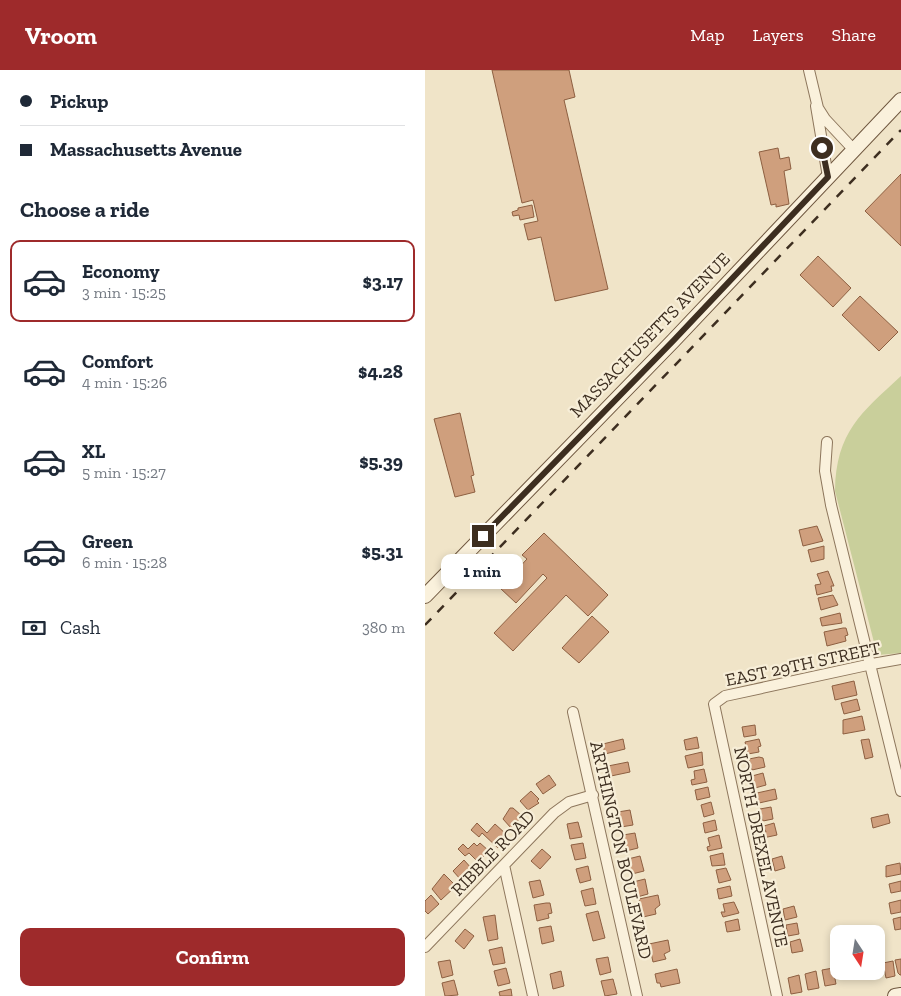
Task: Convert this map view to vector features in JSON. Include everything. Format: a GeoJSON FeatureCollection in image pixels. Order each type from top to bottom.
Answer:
{"type":"FeatureCollection","features":[{"type":"Feature","properties":{"kind":"main road","name":"MASSACHUSETTS AVENUE"},"geometry":{"type":"LineString","coordinates":[[425,596],[674,340],[901,100]]}},
{"type":"Feature","properties":{"kind":"main road"},"geometry":{"type":"LineString","coordinates":[[895,996],[901,995]]}},
{"type":"Feature","properties":{"kind":"street"},"geometry":{"type":"LineString","coordinates":[[809,70],[828,177]]}},
{"type":"Feature","properties":{"kind":"street"},"geometry":{"type":"LineString","coordinates":[[815,98],[825,119],[854,150]]}},
{"type":"Feature","properties":{"kind":"street"},"geometry":{"type":"LineString","coordinates":[[827,442],[825,471],[831,505],[872,664],[901,791]]}},
{"type":"Feature","properties":{"kind":"street","name":"EAST 29TH STREET"},"geometry":{"type":"LineString","coordinates":[[714,704],[725,696],[901,659]]}},
{"type":"Feature","properties":{"kind":"street","name":"NORTH DREXEL AVENUE"},"geometry":{"type":"LineString","coordinates":[[714,704],[777,996]]}},
{"type":"Feature","properties":{"kind":"street","name":"ARTHINGTON BOULEVARD"},"geometry":{"type":"LineString","coordinates":[[573,712],[637,996]]}},
{"type":"Feature","properties":{"kind":"street","name":"RIBBLE ROAD"},"geometry":{"type":"LineString","coordinates":[[425,947],[561,808],[575,800],[593,795]]}},
{"type":"Feature","properties":{"kind":"street"},"geometry":{"type":"LineString","coordinates":[[504,865],[533,996]]}},
{"type":"Feature","properties":{"kind":"green space"},"geometry":{"type":"Polygon","coordinates":[[[901,376],[901,653],[878,655],[835,491],[836,471],[840,453],[853,425],[874,401],[901,376]]]}},
{"type":"Feature","properties":{"kind":"building"},"geometry":{"type":"Polygon","coordinates":[[[492,70],[569,70],[575,97],[564,100],[608,289],[555,301],[541,237],[528,240],[524,224],[538,221],[533,200],[522,203],[492,70]]]}},
{"type":"Feature","properties":{"kind":"building"},"geometry":{"type":"Polygon","coordinates":[[[778,148],[780,159],[789,157],[791,169],[784,171],[789,204],[776,207],[776,204],[771,205],[759,152],[778,148]]]}},
{"type":"Feature","properties":{"kind":"building"},"geometry":{"type":"Polygon","coordinates":[[[901,174],[901,246],[865,211],[901,174]]]}},
{"type":"Feature","properties":{"kind":"building"},"geometry":{"type":"Polygon","coordinates":[[[532,205],[534,217],[520,220],[519,215],[513,216],[512,212],[518,210],[518,208],[532,205]]]}},
{"type":"Feature","properties":{"kind":"building"},"geometry":{"type":"Polygon","coordinates":[[[818,256],[851,288],[833,307],[800,275],[818,256]]]}},
{"type":"Feature","properties":{"kind":"building"},"geometry":{"type":"Polygon","coordinates":[[[860,296],[898,332],[879,351],[842,315],[860,296]]]}},
{"type":"Feature","properties":{"kind":"building"},"geometry":{"type":"Polygon","coordinates":[[[460,413],[474,475],[471,476],[475,492],[455,497],[434,419],[460,413]]]}},
{"type":"Feature","properties":{"kind":"building"},"geometry":{"type":"Polygon","coordinates":[[[817,526],[823,541],[803,546],[799,530],[817,526]]]}},
{"type":"Feature","properties":{"kind":"building"},"geometry":{"type":"Polygon","coordinates":[[[544,533],[608,595],[588,616],[566,595],[513,651],[494,633],[547,578],[543,574],[516,603],[500,588],[527,559],[522,555],[544,533]]]}},
{"type":"Feature","properties":{"kind":"building"},"geometry":{"type":"Polygon","coordinates":[[[824,546],[824,559],[811,562],[808,550],[824,546]]]}},
{"type":"Feature","properties":{"kind":"building"},"geometry":{"type":"Polygon","coordinates":[[[828,571],[834,586],[831,586],[832,591],[817,595],[815,585],[821,584],[817,574],[828,571]]]}},
{"type":"Feature","properties":{"kind":"building"},"geometry":{"type":"Polygon","coordinates":[[[833,595],[838,605],[821,610],[818,598],[833,595]]]}},
{"type":"Feature","properties":{"kind":"building"},"geometry":{"type":"Polygon","coordinates":[[[840,613],[842,623],[822,626],[820,618],[840,613]]]}},
{"type":"Feature","properties":{"kind":"building"},"geometry":{"type":"Polygon","coordinates":[[[592,616],[609,632],[579,663],[562,648],[592,616]]]}},
{"type":"Feature","properties":{"kind":"building"},"geometry":{"type":"Polygon","coordinates":[[[846,628],[848,635],[845,636],[846,641],[827,646],[824,632],[846,628]]]}},
{"type":"Feature","properties":{"kind":"building"},"geometry":{"type":"Polygon","coordinates":[[[854,681],[857,695],[835,700],[832,686],[854,681]]]}},
{"type":"Feature","properties":{"kind":"building"},"geometry":{"type":"Polygon","coordinates":[[[857,699],[860,710],[844,714],[841,703],[857,699]]]}},
{"type":"Feature","properties":{"kind":"building"},"geometry":{"type":"Polygon","coordinates":[[[862,716],[865,730],[843,734],[843,720],[862,716]]]}},
{"type":"Feature","properties":{"kind":"building"},"geometry":{"type":"Polygon","coordinates":[[[755,725],[756,735],[744,737],[742,727],[755,725]]]}},
{"type":"Feature","properties":{"kind":"building"},"geometry":{"type":"Polygon","coordinates":[[[697,737],[699,748],[686,750],[684,740],[697,737]]]}},
{"type":"Feature","properties":{"kind":"building"},"geometry":{"type":"Polygon","coordinates":[[[623,739],[625,749],[605,754],[603,744],[623,739]]]}},
{"type":"Feature","properties":{"kind":"building"},"geometry":{"type":"Polygon","coordinates":[[[759,739],[761,746],[758,747],[759,752],[748,754],[745,742],[759,739]]]}},
{"type":"Feature","properties":{"kind":"building"},"geometry":{"type":"Polygon","coordinates":[[[869,739],[873,757],[865,759],[861,740],[869,739]]]}},
{"type":"Feature","properties":{"kind":"building"},"geometry":{"type":"Polygon","coordinates":[[[702,752],[703,765],[688,768],[685,756],[702,752]]]}},
{"type":"Feature","properties":{"kind":"building"},"geometry":{"type":"Polygon","coordinates":[[[763,758],[765,767],[752,770],[749,759],[763,758]]]}},
{"type":"Feature","properties":{"kind":"building"},"geometry":{"type":"Polygon","coordinates":[[[628,762],[630,772],[611,776],[608,766],[628,762]]]}},
{"type":"Feature","properties":{"kind":"building"},"geometry":{"type":"Polygon","coordinates":[[[704,769],[707,782],[692,785],[691,780],[695,779],[694,771],[704,769]]]}},
{"type":"Feature","properties":{"kind":"building"},"geometry":{"type":"Polygon","coordinates":[[[763,773],[766,785],[755,788],[752,776],[763,773]]]}},
{"type":"Feature","properties":{"kind":"building"},"geometry":{"type":"Polygon","coordinates":[[[549,775],[556,785],[543,794],[536,784],[549,775]]]}},
{"type":"Feature","properties":{"kind":"building"},"geometry":{"type":"Polygon","coordinates":[[[708,787],[710,797],[697,800],[695,790],[708,787]]]}},
{"type":"Feature","properties":{"kind":"building"},"geometry":{"type":"Polygon","coordinates":[[[775,789],[777,799],[759,803],[757,793],[775,789]]]}},
{"type":"Feature","properties":{"kind":"building"},"geometry":{"type":"Polygon","coordinates":[[[531,791],[539,799],[537,801],[539,803],[528,810],[520,801],[531,791]]]}},
{"type":"Feature","properties":{"kind":"building"},"geometry":{"type":"Polygon","coordinates":[[[711,802],[714,814],[704,817],[701,805],[711,802]]]}},
{"type":"Feature","properties":{"kind":"building"},"geometry":{"type":"Polygon","coordinates":[[[771,807],[773,819],[763,821],[760,809],[771,807]]]}},
{"type":"Feature","properties":{"kind":"building"},"geometry":{"type":"Polygon","coordinates":[[[510,808],[513,808],[522,816],[511,828],[503,819],[510,808]]]}},
{"type":"Feature","properties":{"kind":"building"},"geometry":{"type":"Polygon","coordinates":[[[630,810],[633,825],[621,827],[618,812],[630,810]]]}},
{"type":"Feature","properties":{"kind":"building"},"geometry":{"type":"Polygon","coordinates":[[[888,814],[890,823],[873,828],[871,818],[888,814]]]}},
{"type":"Feature","properties":{"kind":"building"},"geometry":{"type":"Polygon","coordinates":[[[715,820],[717,830],[705,833],[703,823],[715,820]]]}},
{"type":"Feature","properties":{"kind":"building"},"geometry":{"type":"Polygon","coordinates":[[[578,822],[582,837],[570,839],[567,824],[578,822]]]}},
{"type":"Feature","properties":{"kind":"building"},"geometry":{"type":"Polygon","coordinates":[[[477,823],[487,833],[495,824],[506,834],[500,840],[503,843],[498,848],[482,833],[479,837],[471,830],[477,823]]]}},
{"type":"Feature","properties":{"kind":"building"},"geometry":{"type":"Polygon","coordinates":[[[774,823],[777,835],[763,838],[762,834],[766,832],[764,826],[774,823]]]}},
{"type":"Feature","properties":{"kind":"building"},"geometry":{"type":"Polygon","coordinates":[[[635,833],[638,848],[626,851],[623,835],[635,833]]]}},
{"type":"Feature","properties":{"kind":"building"},"geometry":{"type":"Polygon","coordinates":[[[719,835],[722,848],[708,851],[707,847],[710,846],[708,838],[719,835]]]}},
{"type":"Feature","properties":{"kind":"building"},"geometry":{"type":"Polygon","coordinates":[[[474,843],[477,846],[480,843],[489,851],[478,862],[469,853],[465,856],[458,849],[463,844],[468,849],[474,843]]]}},
{"type":"Feature","properties":{"kind":"building"},"geometry":{"type":"Polygon","coordinates":[[[583,843],[586,858],[575,860],[571,845],[583,843]]]}},
{"type":"Feature","properties":{"kind":"building"},"geometry":{"type":"Polygon","coordinates":[[[542,849],[551,857],[540,869],[531,861],[542,849]]]}},
{"type":"Feature","properties":{"kind":"building"},"geometry":{"type":"Polygon","coordinates":[[[723,853],[725,865],[712,866],[710,856],[723,853]]]}},
{"type":"Feature","properties":{"kind":"building"},"geometry":{"type":"Polygon","coordinates":[[[640,856],[644,871],[632,874],[628,859],[640,856]]]}},
{"type":"Feature","properties":{"kind":"building"},"geometry":{"type":"Polygon","coordinates":[[[782,856],[785,868],[775,871],[772,859],[782,856]]]}},
{"type":"Feature","properties":{"kind":"building"},"geometry":{"type":"Polygon","coordinates":[[[464,860],[472,869],[461,880],[453,871],[464,860]]]}},
{"type":"Feature","properties":{"kind":"building"},"geometry":{"type":"Polygon","coordinates":[[[900,863],[901,874],[886,877],[886,866],[900,863]]]}},
{"type":"Feature","properties":{"kind":"building"},"geometry":{"type":"Polygon","coordinates":[[[588,866],[591,880],[580,883],[576,869],[588,866]]]}},
{"type":"Feature","properties":{"kind":"building"},"geometry":{"type":"Polygon","coordinates":[[[726,868],[731,880],[719,883],[716,870],[726,868]]]}},
{"type":"Feature","properties":{"kind":"building"},"geometry":{"type":"Polygon","coordinates":[[[444,874],[456,886],[441,900],[432,889],[444,874]]]}},
{"type":"Feature","properties":{"kind":"building"},"geometry":{"type":"Polygon","coordinates":[[[645,879],[648,894],[637,897],[633,882],[645,879]]]}},
{"type":"Feature","properties":{"kind":"building"},"geometry":{"type":"Polygon","coordinates":[[[540,880],[544,895],[533,898],[529,882],[540,880]]]}},
{"type":"Feature","properties":{"kind":"building"},"geometry":{"type":"Polygon","coordinates":[[[901,881],[901,891],[891,893],[889,884],[901,881]]]}},
{"type":"Feature","properties":{"kind":"building"},"geometry":{"type":"Polygon","coordinates":[[[730,886],[732,896],[719,899],[717,889],[730,886]]]}},
{"type":"Feature","properties":{"kind":"building"},"geometry":{"type":"Polygon","coordinates":[[[593,888],[596,904],[585,906],[581,891],[593,888]]]}},
{"type":"Feature","properties":{"kind":"building"},"geometry":{"type":"Polygon","coordinates":[[[431,895],[439,904],[428,914],[425,911],[425,901],[431,895]]]}},
{"type":"Feature","properties":{"kind":"building"},"geometry":{"type":"Polygon","coordinates":[[[658,895],[660,905],[655,909],[656,914],[643,917],[639,899],[658,895]]]}},
{"type":"Feature","properties":{"kind":"building"},"geometry":{"type":"Polygon","coordinates":[[[901,900],[901,912],[891,914],[889,903],[901,900]]]}},
{"type":"Feature","properties":{"kind":"building"},"geometry":{"type":"Polygon","coordinates":[[[734,902],[739,913],[723,917],[721,912],[725,912],[723,904],[734,902]]]}},
{"type":"Feature","properties":{"kind":"building"},"geometry":{"type":"Polygon","coordinates":[[[550,903],[552,913],[548,914],[549,918],[537,921],[534,905],[550,903]]]}},
{"type":"Feature","properties":{"kind":"building"},"geometry":{"type":"Polygon","coordinates":[[[794,906],[797,917],[785,920],[783,909],[794,906]]]}},
{"type":"Feature","properties":{"kind":"building"},"geometry":{"type":"Polygon","coordinates":[[[598,911],[605,938],[593,941],[586,914],[598,911]]]}},
{"type":"Feature","properties":{"kind":"building"},"geometry":{"type":"Polygon","coordinates":[[[495,915],[498,939],[488,941],[483,917],[495,915]]]}},
{"type":"Feature","properties":{"kind":"building"},"geometry":{"type":"Polygon","coordinates":[[[901,917],[901,929],[895,930],[893,919],[901,917]]]}},
{"type":"Feature","properties":{"kind":"building"},"geometry":{"type":"Polygon","coordinates":[[[738,919],[740,930],[727,932],[725,922],[738,919]]]}},
{"type":"Feature","properties":{"kind":"building"},"geometry":{"type":"Polygon","coordinates":[[[797,923],[799,934],[788,936],[786,925],[797,923]]]}},
{"type":"Feature","properties":{"kind":"building"},"geometry":{"type":"Polygon","coordinates":[[[551,926],[554,941],[542,944],[539,928],[551,926]]]}},
{"type":"Feature","properties":{"kind":"building"},"geometry":{"type":"Polygon","coordinates":[[[465,929],[474,936],[464,949],[455,941],[465,929]]]}},
{"type":"Feature","properties":{"kind":"building"},"geometry":{"type":"Polygon","coordinates":[[[800,939],[803,951],[792,953],[790,942],[800,939]]]}},
{"type":"Feature","properties":{"kind":"building"},"geometry":{"type":"Polygon","coordinates":[[[668,940],[670,951],[664,954],[666,959],[653,962],[649,944],[668,940]]]}},
{"type":"Feature","properties":{"kind":"building"},"geometry":{"type":"Polygon","coordinates":[[[502,947],[505,963],[493,965],[489,950],[502,947]]]}},
{"type":"Feature","properties":{"kind":"building"},"geometry":{"type":"Polygon","coordinates":[[[608,957],[611,972],[600,975],[596,959],[608,957]]]}},
{"type":"Feature","properties":{"kind":"building"},"geometry":{"type":"Polygon","coordinates":[[[901,959],[901,975],[900,975],[895,960],[901,959]]]}},
{"type":"Feature","properties":{"kind":"building"},"geometry":{"type":"Polygon","coordinates":[[[450,960],[453,975],[442,978],[438,962],[450,960]]]}},
{"type":"Feature","properties":{"kind":"building"},"geometry":{"type":"Polygon","coordinates":[[[893,961],[895,976],[886,978],[885,963],[893,961]]]}},
{"type":"Feature","properties":{"kind":"building"},"geometry":{"type":"Polygon","coordinates":[[[506,968],[510,983],[498,986],[494,971],[506,968]]]}},
{"type":"Feature","properties":{"kind":"building"},"geometry":{"type":"Polygon","coordinates":[[[677,969],[680,983],[661,987],[660,983],[657,983],[655,974],[677,969]]]}},
{"type":"Feature","properties":{"kind":"building"},"geometry":{"type":"Polygon","coordinates":[[[830,969],[830,980],[835,980],[836,984],[825,986],[822,970],[830,969]]]}},
{"type":"Feature","properties":{"kind":"building"},"geometry":{"type":"Polygon","coordinates":[[[561,971],[564,986],[553,989],[550,974],[561,971]]]}},
{"type":"Feature","properties":{"kind":"building"},"geometry":{"type":"Polygon","coordinates":[[[816,971],[819,988],[808,990],[805,974],[816,971]]]}},
{"type":"Feature","properties":{"kind":"building"},"geometry":{"type":"Polygon","coordinates":[[[799,975],[802,992],[791,994],[788,978],[799,975]]]}},
{"type":"Feature","properties":{"kind":"building"},"geometry":{"type":"Polygon","coordinates":[[[613,979],[617,994],[605,996],[601,981],[613,979]]]}},
{"type":"Feature","properties":{"kind":"building"},"geometry":{"type":"Polygon","coordinates":[[[454,980],[458,995],[445,996],[442,983],[454,980]]]}},
{"type":"Feature","properties":{"kind":"building"},"geometry":{"type":"Polygon","coordinates":[[[511,989],[512,996],[500,996],[499,992],[511,989]]]}},
{"type":"Feature","properties":{"kind":"railway"},"geometry":{"type":"LineString","coordinates":[[425,625],[901,130]]}},
{"type":"Feature","properties":{"kind":"route"},"geometry":{"type":"LineString","coordinates":[[483,536],[674,340],[828,177],[822,148]]}}]}
